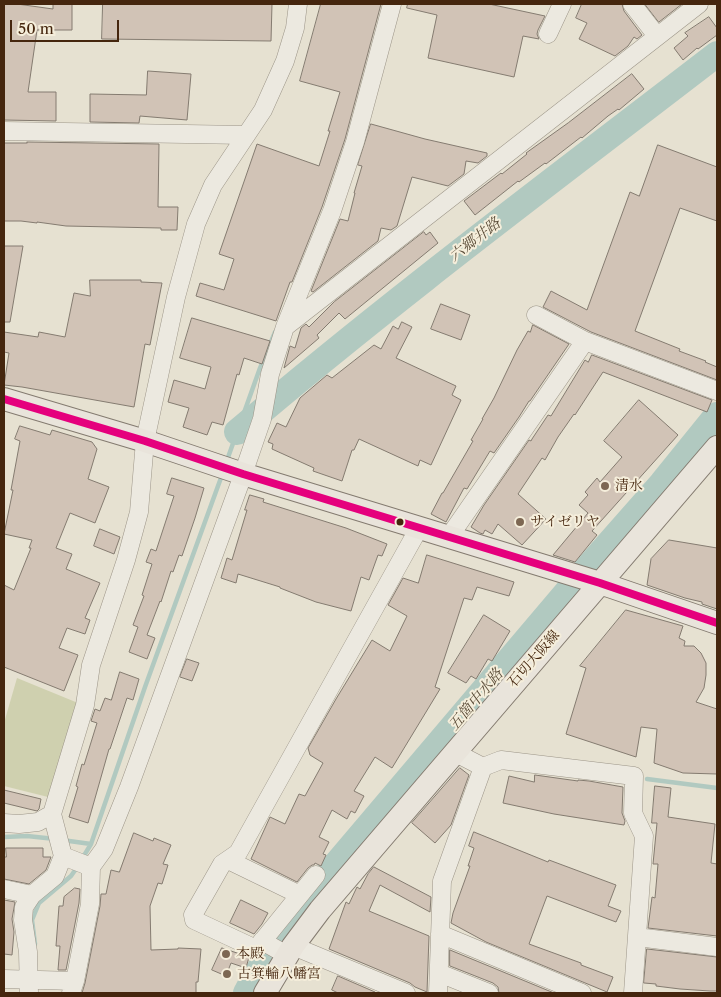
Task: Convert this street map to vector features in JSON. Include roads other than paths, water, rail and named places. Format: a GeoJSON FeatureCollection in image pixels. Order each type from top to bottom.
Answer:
{"type":"FeatureCollection","features":[{"type":"Feature","properties":{"kind":"main road"},"geometry":{"type":"LineString","coordinates":[[4,399],[145,441],[232,470],[584,579],[717,623]]}},
{"type":"Feature","properties":{"kind":"main road","name":"石切大阪線"},"geometry":{"type":"LineString","coordinates":[[265,993],[278,948],[320,910],[454,752],[584,579],[717,447]]}},
{"type":"Feature","properties":{"kind":"street"},"geometry":{"type":"LineString","coordinates":[[29,986],[28,952],[23,920],[24,907],[32,895],[55,876],[63,856],[52,814],[85,705],[90,665],[126,560],[139,512],[145,441],[176,297],[196,224],[213,185],[263,110],[285,61],[295,28],[298,4]]}},
{"type":"Feature","properties":{"kind":"street"},"geometry":{"type":"LineString","coordinates":[[4,979],[29,986],[73,987],[90,904],[91,867],[104,849],[129,787],[232,470],[262,420],[270,374],[285,327],[332,211],[356,142],[392,4]]}},
{"type":"Feature","properties":{"kind":"street"},"geometry":{"type":"LineString","coordinates":[[632,4],[657,36]]}},
{"type":"Feature","properties":{"kind":"street"},"geometry":{"type":"LineString","coordinates":[[548,34],[557,5]]}},
{"type":"Feature","properties":{"kind":"street"},"geometry":{"type":"LineString","coordinates":[[285,327],[657,36],[693,5]]}},
{"type":"Feature","properties":{"kind":"street"},"geometry":{"type":"LineString","coordinates":[[4,132],[246,136]]}},
{"type":"Feature","properties":{"kind":"street"},"geometry":{"type":"LineString","coordinates":[[536,315],[585,341],[717,391]]}},
{"type":"Feature","properties":{"kind":"street"},"geometry":{"type":"LineString","coordinates":[[449,537],[585,341]]}},
{"type":"Feature","properties":{"kind":"street"},"geometry":{"type":"LineString","coordinates":[[406,993],[278,948],[256,949],[194,920],[193,915],[222,864],[238,853],[419,528]]}},
{"type":"Feature","properties":{"kind":"street"},"geometry":{"type":"LineString","coordinates":[[454,752],[483,767],[501,760],[634,776],[634,813],[644,836],[633,993]]}},
{"type":"Feature","properties":{"kind":"street"},"geometry":{"type":"LineString","coordinates":[[438,993],[442,882],[483,767]]}},
{"type":"Feature","properties":{"kind":"street"},"geometry":{"type":"LineString","coordinates":[[4,823],[38,822],[52,814]]}},
{"type":"Feature","properties":{"kind":"street"},"geometry":{"type":"LineString","coordinates":[[63,856],[91,867]]}},
{"type":"Feature","properties":{"kind":"street"},"geometry":{"type":"LineString","coordinates":[[228,860],[300,895]]}},
{"type":"Feature","properties":{"kind":"street"},"geometry":{"type":"LineString","coordinates":[[278,948],[300,895],[316,876]]}},
{"type":"Feature","properties":{"kind":"street"},"geometry":{"type":"LineString","coordinates":[[4,889],[32,895]]}},
{"type":"Feature","properties":{"kind":"street"},"geometry":{"type":"LineString","coordinates":[[440,934],[582,993]]}},
{"type":"Feature","properties":{"kind":"street"},"geometry":{"type":"LineString","coordinates":[[637,937],[717,947]]}},
{"type":"Feature","properties":{"kind":"street"},"geometry":{"type":"LineString","coordinates":[[439,973],[489,993]]}},
{"type":"Feature","properties":{"kind":"waterway","name":"六郷井路"},"geometry":{"type":"LineString","coordinates":[[237,432],[415,287],[717,54]]}},
{"type":"Feature","properties":{"kind":"waterway"},"geometry":{"type":"LineString","coordinates":[[226,463],[275,332]]}},
{"type":"Feature","properties":{"kind":"waterway","name":"五箇中水路"},"geometry":{"type":"LineString","coordinates":[[246,993],[268,955],[310,895],[589,566],[662,483],[717,415]]}},
{"type":"Feature","properties":{"kind":"waterway"},"geometry":{"type":"LineString","coordinates":[[82,859],[91,844],[145,687],[222,475]]}},
{"type":"Feature","properties":{"kind":"waterway"},"geometry":{"type":"LineString","coordinates":[[647,779],[717,788]]}},
{"type":"Feature","properties":{"kind":"waterway"},"geometry":{"type":"LineString","coordinates":[[4,837],[27,836],[55,839]]}},
{"type":"Feature","properties":{"kind":"waterway"},"geometry":{"type":"LineString","coordinates":[[62,840],[91,844]]}},
{"type":"Feature","properties":{"kind":"waterway"},"geometry":{"type":"LineString","coordinates":[[35,944],[32,920],[39,903],[71,876],[78,866]]}},
{"type":"Feature","properties":{"kind":"place","name":"清水"},"geometry":{"type":"Point","coordinates":[605,486]}},
{"type":"Feature","properties":{"kind":"place","name":"サイゼリヤ"},"geometry":{"type":"Point","coordinates":[520,522]}},
{"type":"Feature","properties":{"kind":"place","name":"本殿"},"geometry":{"type":"Point","coordinates":[226,954]}},
{"type":"Feature","properties":{"kind":"place","name":"古箕輪八幡宮"},"geometry":{"type":"Point","coordinates":[227,974]}}]}
